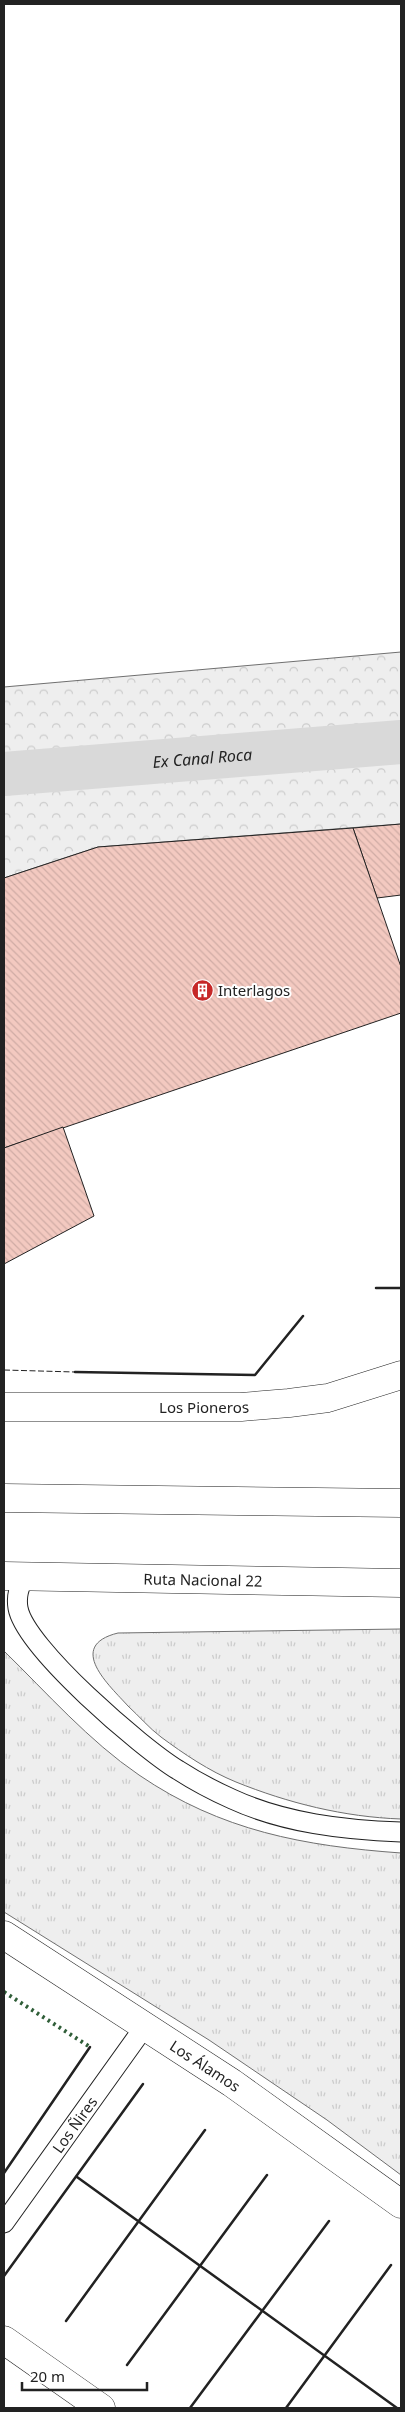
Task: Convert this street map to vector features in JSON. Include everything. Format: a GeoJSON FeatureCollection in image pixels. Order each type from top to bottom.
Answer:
{"type":"FeatureCollection","features":[{"type":"Feature","properties":{"kind":"main road","name":"Los Pioneros"},"geometry":{"type":"LineString","coordinates":[[4,1407],[241,1406],[290,1403],[328,1398],[401,1376]]}},
{"type":"Feature","properties":{"kind":"main road"},"geometry":{"type":"LineString","coordinates":[[4,1498],[401,1503]]}},
{"type":"Feature","properties":{"kind":"main road","name":"Ruta Nacional 22"},"geometry":{"type":"LineString","coordinates":[[14,1576],[401,1583]]}},
{"type":"Feature","properties":{"kind":"main road","name":"Los Álamos"},"geometry":{"type":"LineString","coordinates":[[4,1935],[275,2113],[401,2204]]}},
{"type":"Feature","properties":{"kind":"main road"},"geometry":{"type":"LineString","coordinates":[[4,2340],[101,2408]]}},
{"type":"Feature","properties":{"kind":"lane"},"geometry":{"type":"LineString","coordinates":[[14,1576],[19,1587],[18,1610],[23,1622],[40,1645],[76,1684],[128,1733],[178,1770],[232,1799],[286,1817],[343,1828],[401,1832]]}},
{"type":"Feature","properties":{"kind":"lane","name":"Los Ñires"},"geometry":{"type":"LineString","coordinates":[[4,2223],[145,2026]]}},
{"type":"Feature","properties":{"kind":"green space"},"geometry":{"type":"Polygon","coordinates":[[[401,652],[401,824],[98,847],[4,878],[4,687],[401,652]]]}},
{"type":"Feature","properties":{"kind":"green space"},"geometry":{"type":"Polygon","coordinates":[[[401,1629],[401,1819],[380,1818],[317,1808],[256,1790],[216,1773],[179,1750],[148,1726],[103,1678],[96,1667],[93,1657],[95,1647],[102,1639],[118,1633],[401,1629]]]}},
{"type":"Feature","properties":{"kind":"green space"},"geometry":{"type":"Polygon","coordinates":[[[4,1651],[69,1716],[121,1762],[170,1794],[201,1810],[264,1832],[297,1840],[331,1846],[401,1853],[401,2175],[327,2120],[209,2040],[4,1912],[4,1651]]]}},
{"type":"Feature","properties":{"kind":"building"},"geometry":{"type":"Polygon","coordinates":[[[401,824],[401,895],[377,898],[353,828],[401,824]]]}},
{"type":"Feature","properties":{"kind":"building","name":"Interlagos"},"geometry":{"type":"Polygon","coordinates":[[[353,828],[401,967],[401,1013],[4,1148],[4,878],[98,847],[353,828]]]}},
{"type":"Feature","properties":{"kind":"building"},"geometry":{"type":"Polygon","coordinates":[[[63,1127],[94,1216],[4,1264],[4,1148],[63,1127]]]}},
{"type":"Feature","properties":{"kind":"waterway","name":"Ex Canal Roca"},"geometry":{"type":"LineString","coordinates":[[4,774],[401,742]]}},
{"type":"Feature","properties":{"kind":"hedge"},"geometry":{"type":"LineString","coordinates":[[4,1992],[90,2047]]}},
{"type":"Feature","properties":{"kind":"fence"},"geometry":{"type":"LineString","coordinates":[[4,1370],[75,1372]]}},
{"type":"Feature","properties":{"kind":"wall"},"geometry":{"type":"LineString","coordinates":[[376,1288],[401,1288]]}},
{"type":"Feature","properties":{"kind":"wall"},"geometry":{"type":"LineString","coordinates":[[75,1372],[255,1375],[303,1316]]}},
{"type":"Feature","properties":{"kind":"wall"},"geometry":{"type":"LineString","coordinates":[[4,2173],[90,2047]]}},
{"type":"Feature","properties":{"kind":"wall"},"geometry":{"type":"LineString","coordinates":[[4,2276],[143,2084]]}},
{"type":"Feature","properties":{"kind":"wall"},"geometry":{"type":"LineString","coordinates":[[66,2321],[205,2130]]}},
{"type":"Feature","properties":{"kind":"wall"},"geometry":{"type":"LineString","coordinates":[[127,2365],[267,2175]]}},
{"type":"Feature","properties":{"kind":"wall"},"geometry":{"type":"LineString","coordinates":[[77,2177],[397,2408]]}},
{"type":"Feature","properties":{"kind":"wall"},"geometry":{"type":"LineString","coordinates":[[190,2408],[329,2221]]}},
{"type":"Feature","properties":{"kind":"wall"},"geometry":{"type":"LineString","coordinates":[[286,2408],[391,2265]]}},
{"type":"Feature","properties":{"kind":"place","name":"Interlagos"},"geometry":{"type":"Point","coordinates":[202,990]}}]}
